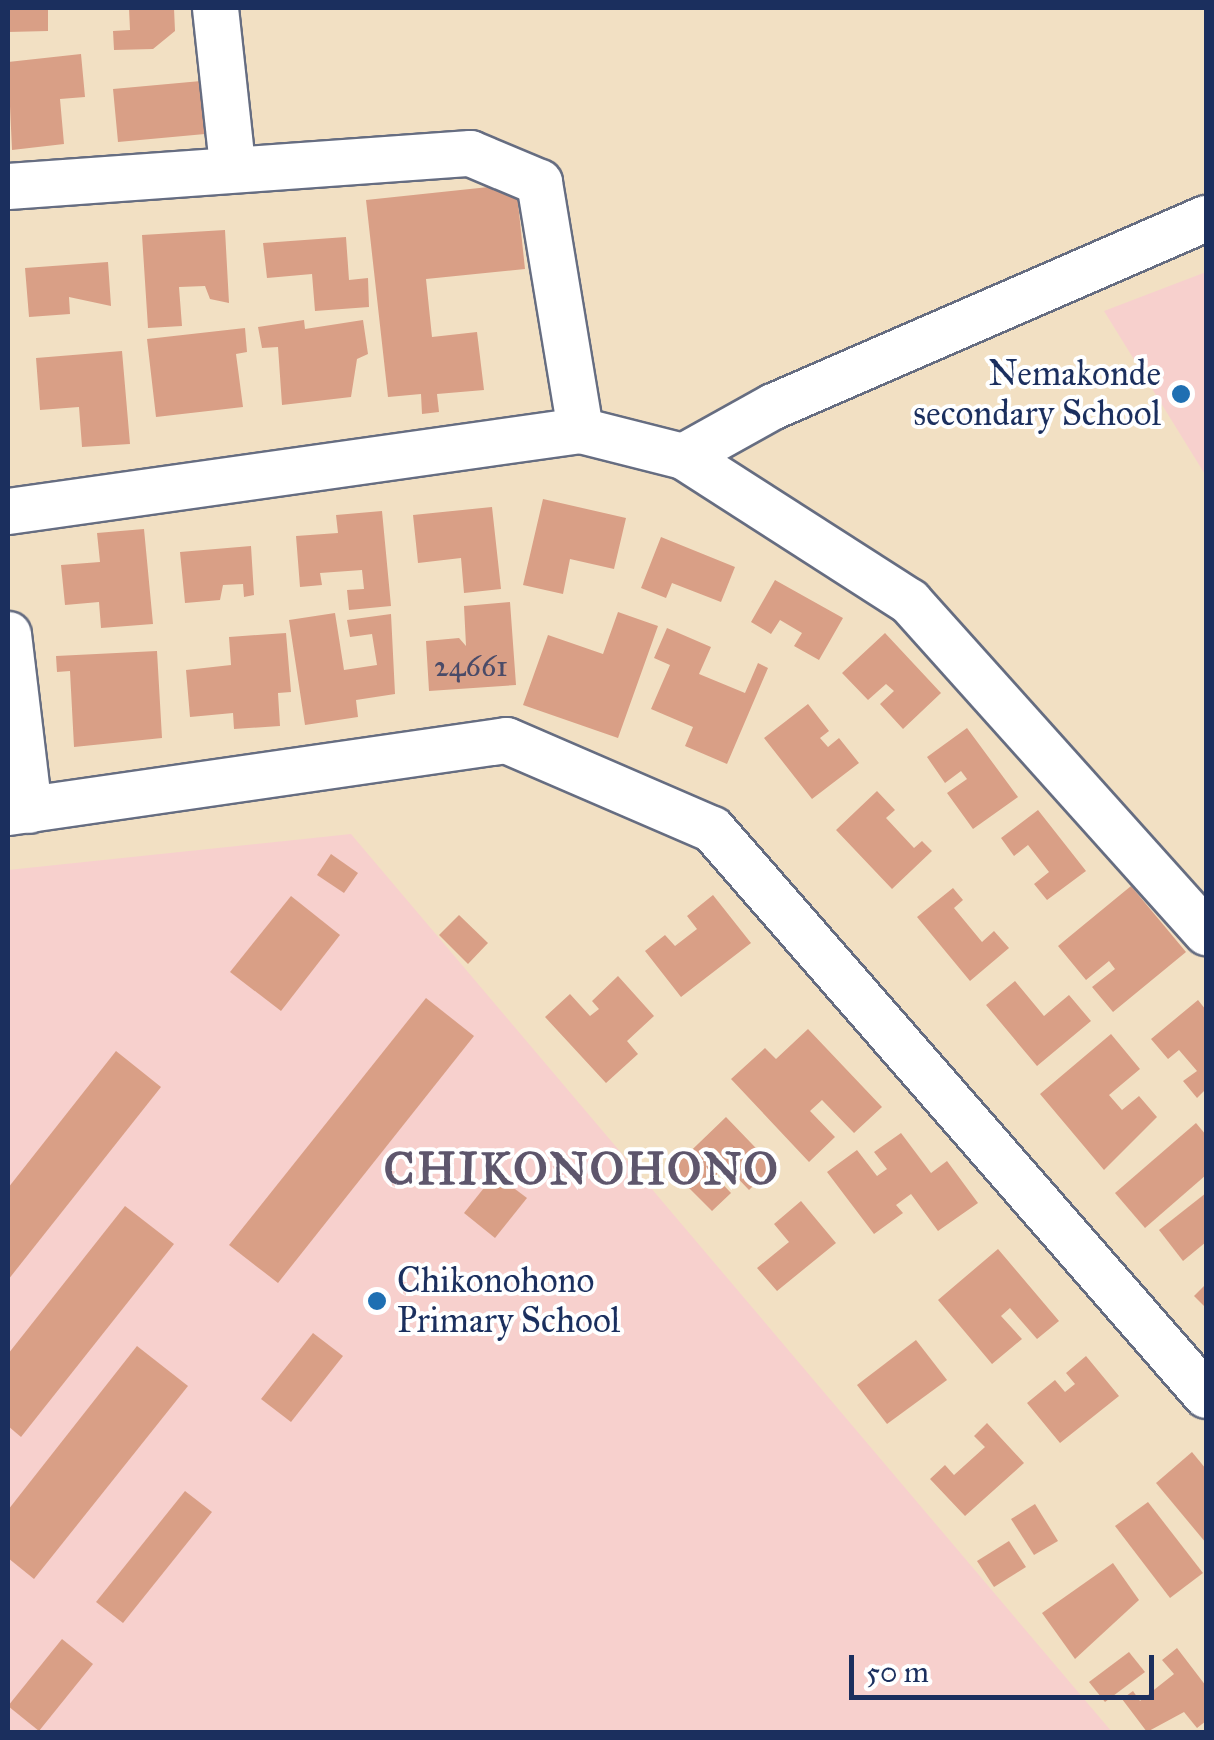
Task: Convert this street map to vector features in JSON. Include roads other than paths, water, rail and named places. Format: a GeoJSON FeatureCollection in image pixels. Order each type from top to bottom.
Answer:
{"type":"FeatureCollection","features":[{"type":"Feature","properties":{"kind":"street"},"geometry":{"type":"LineString","coordinates":[[215,8],[232,165]]}},
{"type":"Feature","properties":{"kind":"street"},"geometry":{"type":"LineString","coordinates":[[8,186],[232,165],[470,153],[540,182],[580,430]]}},
{"type":"Feature","properties":{"kind":"street"},"geometry":{"type":"LineString","coordinates":[[683,456],[773,406],[1206,218]]}},
{"type":"Feature","properties":{"kind":"street"},"geometry":{"type":"LineString","coordinates":[[8,510],[580,430],[683,456],[909,601],[1206,932]]}},
{"type":"Feature","properties":{"kind":"street"},"geometry":{"type":"LineString","coordinates":[[8,634],[18,811],[506,740],[712,829],[1206,1395]]}},
{"type":"Feature","properties":{"kind":"place","name":"Nemakonde secondary School"},"geometry":{"type":"Point","coordinates":[1181,394]}},
{"type":"Feature","properties":{"kind":"place","name":"Chikonohono Primary School"},"geometry":{"type":"Point","coordinates":[377,1301]}},
{"type":"Feature","properties":{"kind":"district","name":"CHIKONOHONO"},"geometry":{"type":"Point","coordinates":[582,1169]}}]}
